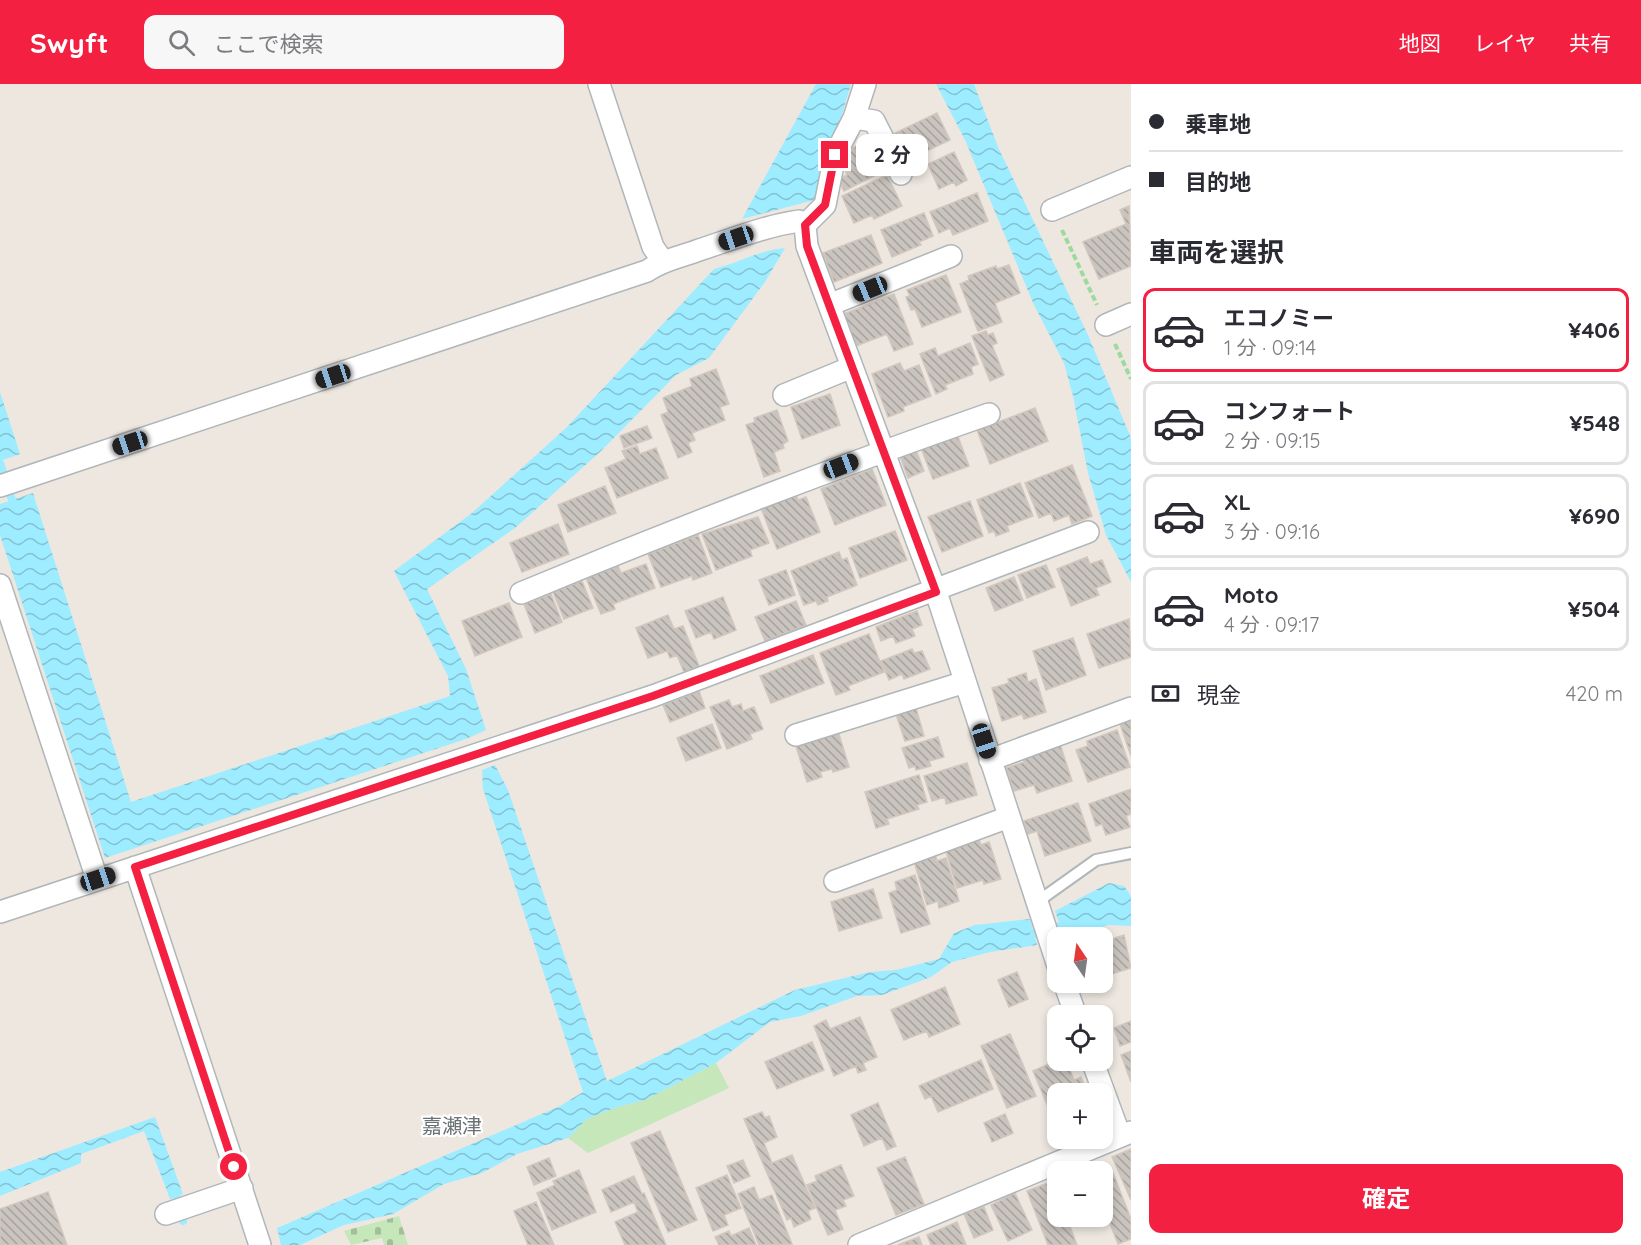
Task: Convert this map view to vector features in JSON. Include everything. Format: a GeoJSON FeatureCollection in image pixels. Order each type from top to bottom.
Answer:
{"type":"FeatureCollection","features":[{"type":"Feature","properties":{"kind":"street"},"geometry":{"type":"LineString","coordinates":[[599,84],[653,247],[662,260]]}},
{"type":"Feature","properties":{"kind":"street"},"geometry":{"type":"LineString","coordinates":[[805,225],[825,205],[835,155],[854,118],[865,84]]}},
{"type":"Feature","properties":{"kind":"street"},"geometry":{"type":"LineString","coordinates":[[854,118],[874,121],[901,174]]}},
{"type":"Feature","properties":{"kind":"street"},"geometry":{"type":"LineString","coordinates":[[1052,210],[1131,177]]}},
{"type":"Feature","properties":{"kind":"street"},"geometry":{"type":"LineString","coordinates":[[9,483],[647,271],[662,260],[680,257],[774,225],[800,221],[805,225],[807,246],[936,592],[1047,935]]}},
{"type":"Feature","properties":{"kind":"street"},"geometry":{"type":"LineString","coordinates":[[829,305],[951,256]]}},
{"type":"Feature","properties":{"kind":"street"},"geometry":{"type":"LineString","coordinates":[[1106,324],[1131,314]]}},
{"type":"Feature","properties":{"kind":"street"},"geometry":{"type":"LineString","coordinates":[[784,394],[852,368]]}},
{"type":"Feature","properties":{"kind":"street"},"geometry":{"type":"LineString","coordinates":[[521,593],[654,538],[883,450],[989,414]]}},
{"type":"Feature","properties":{"kind":"street"},"geometry":{"type":"LineString","coordinates":[[0,912],[653,696],[936,592],[1088,532]]}},
{"type":"Feature","properties":{"kind":"street"},"geometry":{"type":"LineString","coordinates":[[0,585],[98,879]]}},
{"type":"Feature","properties":{"kind":"street"},"geometry":{"type":"LineString","coordinates":[[796,735],[965,682]]}},
{"type":"Feature","properties":{"kind":"street"},"geometry":{"type":"LineString","coordinates":[[990,760],[1131,708]]}},
{"type":"Feature","properties":{"kind":"street"},"geometry":{"type":"LineString","coordinates":[[835,880],[1009,817]]}},
{"type":"Feature","properties":{"kind":"street"},"geometry":{"type":"LineString","coordinates":[[135,867],[260,1245]]}},
{"type":"Feature","properties":{"kind":"street"},"geometry":{"type":"LineString","coordinates":[[859,1245],[1126,1134],[1097,1071]]}},
{"type":"Feature","properties":{"kind":"street"},"geometry":{"type":"LineString","coordinates":[[166,1214],[242,1188]]}},
{"type":"Feature","properties":{"kind":"lane"},"geometry":{"type":"LineString","coordinates":[[1038,905],[1096,860],[1131,854]]}},
{"type":"Feature","properties":{"kind":"path"},"geometry":{"type":"LineString","coordinates":[[1052,210],[1131,379]]}},
{"type":"Feature","properties":{"kind":"green space"},"geometry":{"type":"Polygon","coordinates":[[[716,1063],[729,1088],[588,1153],[568,1138],[587,1119],[617,1107],[645,1100],[716,1063]]]}},
{"type":"Feature","properties":{"kind":"green space"},"geometry":{"type":"Polygon","coordinates":[[[399,1216],[408,1245],[384,1245],[382,1238],[351,1245],[344,1231],[399,1216]]]}},
{"type":"Feature","properties":{"kind":"water"},"geometry":{"type":"Polygon","coordinates":[[[816,84],[851,84],[837,131],[825,155],[814,200],[742,219],[816,84]]]}},
{"type":"Feature","properties":{"kind":"water"},"geometry":{"type":"Polygon","coordinates":[[[936,84],[974,84],[998,147],[1088,335],[1131,438],[1131,582],[1106,535],[1088,473],[1064,363],[1034,305],[965,140],[936,84]]]}},
{"type":"Feature","properties":{"kind":"water"},"geometry":{"type":"Polygon","coordinates":[[[785,248],[765,282],[709,358],[676,375],[600,452],[515,528],[427,589],[466,669],[486,730],[466,739],[105,858],[0,535],[0,504],[33,493],[131,802],[450,696],[448,676],[394,571],[472,513],[567,427],[714,269],[767,251],[785,248]]]}},
{"type":"Feature","properties":{"kind":"water"},"geometry":{"type":"Polygon","coordinates":[[[0,392],[20,454],[0,461],[0,392]]]}},
{"type":"Feature","properties":{"kind":"water"},"geometry":{"type":"Polygon","coordinates":[[[495,765],[508,790],[607,1081],[795,990],[870,972],[896,970],[939,959],[954,933],[975,925],[1030,919],[1037,945],[990,952],[952,962],[931,977],[882,995],[857,996],[801,1016],[770,1022],[716,1063],[645,1100],[617,1107],[587,1119],[568,1138],[517,1154],[482,1173],[444,1184],[393,1214],[344,1225],[300,1245],[281,1245],[277,1228],[560,1106],[583,1092],[483,789],[482,770],[495,765]]]}},
{"type":"Feature","properties":{"kind":"water"},"geometry":{"type":"Polygon","coordinates":[[[1109,883],[1124,886],[1131,896],[1131,926],[1061,927],[1055,911],[1109,883]]]}},
{"type":"Feature","properties":{"kind":"water"},"geometry":{"type":"Polygon","coordinates":[[[155,1117],[183,1194],[170,1199],[144,1131],[81,1154],[81,1163],[0,1196],[0,1172],[155,1117]]]}},
{"type":"Feature","properties":{"kind":"building"},"geometry":{"type":"Polygon","coordinates":[[[937,113],[950,140],[908,160],[895,133],[937,113]]]}},
{"type":"Feature","properties":{"kind":"building"},"geometry":{"type":"Polygon","coordinates":[[[872,139],[886,170],[844,191],[838,179],[847,175],[843,166],[848,163],[846,151],[872,139]]]}},
{"type":"Feature","properties":{"kind":"building"},"geometry":{"type":"Polygon","coordinates":[[[954,152],[967,180],[956,186],[954,182],[939,189],[928,164],[954,152]]]}},
{"type":"Feature","properties":{"kind":"building"},"geometry":{"type":"Polygon","coordinates":[[[887,175],[902,206],[874,219],[872,215],[854,223],[842,196],[887,175]]]}},
{"type":"Feature","properties":{"kind":"building"},"geometry":{"type":"Polygon","coordinates":[[[977,193],[988,221],[953,235],[950,228],[939,233],[930,212],[977,193]]]}},
{"type":"Feature","properties":{"kind":"building"},"geometry":{"type":"Polygon","coordinates":[[[1129,206],[1131,266],[1099,279],[1083,242],[1126,224],[1120,210],[1129,206]]]}},
{"type":"Feature","properties":{"kind":"building"},"geometry":{"type":"Polygon","coordinates":[[[924,213],[933,236],[919,242],[921,245],[892,257],[881,230],[924,213]]]}},
{"type":"Feature","properties":{"kind":"building"},"geometry":{"type":"Polygon","coordinates":[[[871,235],[882,263],[834,282],[823,253],[871,235]]]}},
{"type":"Feature","properties":{"kind":"building"},"geometry":{"type":"Polygon","coordinates":[[[1009,265],[1020,293],[995,303],[1002,322],[978,331],[960,284],[969,280],[968,276],[996,266],[997,269],[1009,265]]]}},
{"type":"Feature","properties":{"kind":"building"},"geometry":{"type":"Polygon","coordinates":[[[946,275],[961,312],[922,327],[915,309],[911,310],[906,297],[910,296],[907,290],[946,275]]]}},
{"type":"Feature","properties":{"kind":"building"},"geometry":{"type":"Polygon","coordinates":[[[894,294],[913,344],[894,351],[887,334],[856,346],[844,314],[894,294]]]}},
{"type":"Feature","properties":{"kind":"building"},"geometry":{"type":"Polygon","coordinates":[[[986,331],[988,335],[993,333],[997,343],[992,345],[1004,375],[990,381],[972,336],[986,331]]]}},
{"type":"Feature","properties":{"kind":"building"},"geometry":{"type":"Polygon","coordinates":[[[970,343],[978,364],[971,367],[973,374],[945,385],[947,389],[936,394],[920,354],[935,348],[938,356],[970,343]]]}},
{"type":"Feature","properties":{"kind":"building"},"geometry":{"type":"Polygon","coordinates":[[[900,363],[904,371],[919,365],[931,396],[903,407],[904,411],[888,417],[872,374],[900,363]]]}},
{"type":"Feature","properties":{"kind":"building"},"geometry":{"type":"Polygon","coordinates":[[[716,369],[729,404],[720,407],[725,420],[692,433],[695,440],[688,443],[692,452],[678,458],[661,415],[668,412],[663,398],[692,386],[690,379],[716,369]]]}},
{"type":"Feature","properties":{"kind":"building"},"geometry":{"type":"Polygon","coordinates":[[[830,394],[840,425],[802,439],[791,407],[830,394]]]}},
{"type":"Feature","properties":{"kind":"building"},"geometry":{"type":"Polygon","coordinates":[[[1035,408],[1048,441],[990,464],[977,430],[1035,408]]]}},
{"type":"Feature","properties":{"kind":"building"},"geometry":{"type":"Polygon","coordinates":[[[777,410],[788,441],[783,444],[784,448],[774,452],[780,471],[764,477],[746,425],[755,422],[754,418],[777,410]]]}},
{"type":"Feature","properties":{"kind":"building"},"geometry":{"type":"Polygon","coordinates":[[[647,426],[652,438],[624,448],[620,436],[647,426]]]}},
{"type":"Feature","properties":{"kind":"building"},"geometry":{"type":"Polygon","coordinates":[[[957,434],[969,466],[933,479],[921,448],[957,434]]]}},
{"type":"Feature","properties":{"kind":"building"},"geometry":{"type":"Polygon","coordinates":[[[637,446],[640,454],[656,448],[668,478],[617,498],[605,468],[626,459],[622,451],[637,446]]]}},
{"type":"Feature","properties":{"kind":"building"},"geometry":{"type":"Polygon","coordinates":[[[916,450],[924,471],[908,478],[900,456],[916,450]]]}},
{"type":"Feature","properties":{"kind":"building"},"geometry":{"type":"Polygon","coordinates":[[[1072,465],[1092,516],[1072,524],[1069,515],[1054,521],[1051,513],[1039,518],[1025,483],[1072,465]]]}},
{"type":"Feature","properties":{"kind":"building"},"geometry":{"type":"Polygon","coordinates":[[[872,469],[886,505],[835,525],[821,489],[872,469]]]}},
{"type":"Feature","properties":{"kind":"building"},"geometry":{"type":"Polygon","coordinates":[[[1020,483],[1033,516],[1007,526],[1009,531],[996,536],[994,531],[989,533],[977,500],[1020,483]]]}},
{"type":"Feature","properties":{"kind":"building"},"geometry":{"type":"Polygon","coordinates":[[[605,486],[616,513],[568,532],[558,505],[605,486]]]}},
{"type":"Feature","properties":{"kind":"building"},"geometry":{"type":"Polygon","coordinates":[[[796,494],[798,500],[806,497],[820,532],[777,549],[761,508],[796,494]]]}},
{"type":"Feature","properties":{"kind":"building"},"geometry":{"type":"Polygon","coordinates":[[[970,501],[983,536],[942,552],[928,517],[970,501]]]}},
{"type":"Feature","properties":{"kind":"building"},"geometry":{"type":"Polygon","coordinates":[[[758,517],[769,543],[750,550],[752,556],[716,570],[702,534],[758,517]]]}},
{"type":"Feature","properties":{"kind":"building"},"geometry":{"type":"Polygon","coordinates":[[[558,524],[569,554],[522,572],[510,543],[558,524]]]}},
{"type":"Feature","properties":{"kind":"building"},"geometry":{"type":"Polygon","coordinates":[[[895,531],[907,560],[860,578],[849,548],[895,531]]]}},
{"type":"Feature","properties":{"kind":"building"},"geometry":{"type":"Polygon","coordinates":[[[698,535],[712,573],[693,580],[692,576],[661,587],[648,554],[698,535]]]}},
{"type":"Feature","properties":{"kind":"building"},"geometry":{"type":"Polygon","coordinates":[[[839,552],[842,560],[847,558],[857,585],[827,597],[828,601],[818,605],[816,601],[804,605],[791,571],[839,552]]]}},
{"type":"Feature","properties":{"kind":"building"},"geometry":{"type":"Polygon","coordinates":[[[1087,557],[1090,564],[1102,560],[1111,582],[1096,588],[1099,595],[1071,606],[1057,569],[1087,557]]]}},
{"type":"Feature","properties":{"kind":"building"},"geometry":{"type":"Polygon","coordinates":[[[646,564],[655,588],[613,604],[615,609],[601,614],[586,578],[618,566],[621,573],[646,564]]]}},
{"type":"Feature","properties":{"kind":"building"},"geometry":{"type":"Polygon","coordinates":[[[1046,565],[1055,587],[1027,598],[1018,575],[1046,565]]]}},
{"type":"Feature","properties":{"kind":"building"},"geometry":{"type":"Polygon","coordinates":[[[786,570],[795,595],[769,605],[759,580],[786,570]]]}},
{"type":"Feature","properties":{"kind":"building"},"geometry":{"type":"Polygon","coordinates":[[[1014,577],[1023,600],[995,611],[986,588],[1014,577]]]}},
{"type":"Feature","properties":{"kind":"building"},"geometry":{"type":"Polygon","coordinates":[[[582,581],[593,608],[564,619],[553,592],[582,581]]]}},
{"type":"Feature","properties":{"kind":"building"},"geometry":{"type":"Polygon","coordinates":[[[551,594],[562,622],[535,633],[524,604],[551,594]]]}},
{"type":"Feature","properties":{"kind":"building"},"geometry":{"type":"Polygon","coordinates":[[[723,597],[736,630],[714,639],[711,632],[696,638],[685,611],[723,597]]]}},
{"type":"Feature","properties":{"kind":"building"},"geometry":{"type":"Polygon","coordinates":[[[796,601],[806,625],[765,641],[755,617],[796,601]]]}},
{"type":"Feature","properties":{"kind":"building"},"geometry":{"type":"Polygon","coordinates":[[[509,603],[522,637],[475,656],[462,621],[509,603]]]}},
{"type":"Feature","properties":{"kind":"building"},"geometry":{"type":"Polygon","coordinates":[[[917,611],[922,625],[912,629],[915,636],[896,643],[893,636],[881,641],[876,627],[917,611]]]}},
{"type":"Feature","properties":{"kind":"building"},"geometry":{"type":"Polygon","coordinates":[[[668,615],[674,629],[683,626],[699,666],[684,672],[677,655],[670,658],[667,651],[648,658],[636,628],[668,615]]]}},
{"type":"Feature","properties":{"kind":"building"},"geometry":{"type":"Polygon","coordinates":[[[1129,619],[1131,657],[1099,668],[1087,634],[1129,619]]]}},
{"type":"Feature","properties":{"kind":"building"},"geometry":{"type":"Polygon","coordinates":[[[869,634],[884,672],[848,686],[850,690],[836,695],[820,653],[869,634]]]}},
{"type":"Feature","properties":{"kind":"building"},"geometry":{"type":"Polygon","coordinates":[[[1073,638],[1086,675],[1046,690],[1033,651],[1073,638]]]}},
{"type":"Feature","properties":{"kind":"building"},"geometry":{"type":"Polygon","coordinates":[[[912,649],[914,653],[922,651],[930,669],[904,679],[902,674],[889,680],[881,661],[912,649]]]}},
{"type":"Feature","properties":{"kind":"building"},"geometry":{"type":"Polygon","coordinates":[[[813,655],[824,683],[771,703],[760,676],[813,655]]]}},
{"type":"Feature","properties":{"kind":"building"},"geometry":{"type":"Polygon","coordinates":[[[1026,673],[1028,682],[1036,679],[1046,712],[1024,719],[1022,714],[1002,721],[992,688],[1009,683],[1008,679],[1026,673]]]}},
{"type":"Feature","properties":{"kind":"building"},"geometry":{"type":"Polygon","coordinates":[[[699,691],[705,708],[670,722],[663,705],[699,691]]]}},
{"type":"Feature","properties":{"kind":"building"},"geometry":{"type":"Polygon","coordinates":[[[729,700],[732,707],[741,704],[743,711],[754,707],[763,729],[750,734],[752,739],[727,749],[710,707],[729,700]]]}},
{"type":"Feature","properties":{"kind":"building"},"geometry":{"type":"Polygon","coordinates":[[[916,708],[924,736],[905,741],[896,714],[916,708]]]}},
{"type":"Feature","properties":{"kind":"building"},"geometry":{"type":"Polygon","coordinates":[[[1131,720],[1131,756],[1120,724],[1131,720]]]}},
{"type":"Feature","properties":{"kind":"building"},"geometry":{"type":"Polygon","coordinates":[[[712,724],[721,748],[686,761],[677,738],[712,724]]]}},
{"type":"Feature","properties":{"kind":"building"},"geometry":{"type":"Polygon","coordinates":[[[1117,730],[1130,767],[1088,782],[1076,750],[1088,746],[1087,741],[1117,730]]]}},
{"type":"Feature","properties":{"kind":"building"},"geometry":{"type":"Polygon","coordinates":[[[838,731],[849,767],[833,772],[832,769],[820,772],[822,777],[807,782],[795,743],[838,731]]]}},
{"type":"Feature","properties":{"kind":"building"},"geometry":{"type":"Polygon","coordinates":[[[938,737],[944,757],[929,761],[931,766],[916,770],[915,766],[909,768],[902,748],[938,737]]]}},
{"type":"Feature","properties":{"kind":"building"},"geometry":{"type":"Polygon","coordinates":[[[1060,744],[1072,781],[1037,793],[1034,785],[1014,791],[1006,768],[1024,762],[1022,756],[1060,744]]]}},
{"type":"Feature","properties":{"kind":"building"},"geometry":{"type":"Polygon","coordinates":[[[967,763],[977,795],[946,804],[945,797],[932,801],[924,776],[967,763]]]}},
{"type":"Feature","properties":{"kind":"building"},"geometry":{"type":"Polygon","coordinates":[[[919,775],[927,802],[917,805],[919,809],[887,819],[889,824],[876,828],[865,792],[919,775]]]}},
{"type":"Feature","properties":{"kind":"building"},"geometry":{"type":"Polygon","coordinates":[[[1131,789],[1131,814],[1126,816],[1130,827],[1106,835],[1102,824],[1096,826],[1089,804],[1131,789]]]}},
{"type":"Feature","properties":{"kind":"building"},"geometry":{"type":"Polygon","coordinates":[[[1078,803],[1091,841],[1045,856],[1037,831],[1028,834],[1024,821],[1078,803]]]}},
{"type":"Feature","properties":{"kind":"building"},"geometry":{"type":"Polygon","coordinates":[[[979,840],[981,845],[989,842],[1001,879],[984,884],[983,880],[957,888],[946,851],[979,840]]]}},
{"type":"Feature","properties":{"kind":"building"},"geometry":{"type":"Polygon","coordinates":[[[935,854],[937,861],[946,858],[959,901],[939,908],[938,901],[927,905],[914,861],[935,854]]]}},
{"type":"Feature","properties":{"kind":"building"},"geometry":{"type":"Polygon","coordinates":[[[915,875],[930,924],[901,933],[889,893],[897,890],[895,882],[915,875]]]}},
{"type":"Feature","properties":{"kind":"building"},"geometry":{"type":"Polygon","coordinates":[[[873,889],[882,918],[839,931],[831,902],[873,889]]]}},
{"type":"Feature","properties":{"kind":"building"},"geometry":{"type":"Polygon","coordinates":[[[1124,935],[1131,968],[1113,974],[1113,938],[1124,935]]]}},
{"type":"Feature","properties":{"kind":"building"},"geometry":{"type":"Polygon","coordinates":[[[1017,972],[1028,999],[1009,1007],[998,980],[1017,972]]]}},
{"type":"Feature","properties":{"kind":"building"},"geometry":{"type":"Polygon","coordinates":[[[945,987],[960,1024],[929,1037],[927,1031],[904,1040],[891,1010],[945,987]]]}},
{"type":"Feature","properties":{"kind":"building"},"geometry":{"type":"Polygon","coordinates":[[[860,1017],[877,1057],[863,1063],[866,1070],[858,1073],[856,1066],[834,1076],[814,1026],[826,1020],[830,1029],[860,1017]]]}},
{"type":"Feature","properties":{"kind":"building"},"geometry":{"type":"Polygon","coordinates":[[[1131,1021],[1131,1042],[1120,1046],[1114,1028],[1131,1021]]]}},
{"type":"Feature","properties":{"kind":"building"},"geometry":{"type":"Polygon","coordinates":[[[1010,1034],[1036,1096],[1007,1108],[981,1046],[1010,1034]]]}},
{"type":"Feature","properties":{"kind":"building"},"geometry":{"type":"Polygon","coordinates":[[[812,1042],[824,1070],[777,1089],[765,1062],[812,1042]]]}},
{"type":"Feature","properties":{"kind":"building"},"geometry":{"type":"Polygon","coordinates":[[[1131,1051],[1131,1082],[1121,1055],[1131,1051]]]}},
{"type":"Feature","properties":{"kind":"building"},"geometry":{"type":"Polygon","coordinates":[[[981,1060],[993,1089],[938,1112],[931,1096],[925,1099],[919,1086],[981,1060]]]}},
{"type":"Feature","properties":{"kind":"building"},"geometry":{"type":"Polygon","coordinates":[[[1047,1065],[1047,1071],[1070,1071],[1074,1080],[1081,1077],[1083,1083],[1047,1083],[1047,1104],[1033,1071],[1047,1065]]]}},
{"type":"Feature","properties":{"kind":"building"},"geometry":{"type":"Polygon","coordinates":[[[878,1103],[896,1146],[887,1150],[882,1138],[864,1146],[851,1115],[878,1103]]]}},
{"type":"Feature","properties":{"kind":"building"},"geometry":{"type":"Polygon","coordinates":[[[762,1112],[765,1118],[769,1116],[777,1137],[764,1143],[772,1163],[792,1155],[815,1208],[808,1211],[811,1219],[794,1227],[791,1218],[787,1220],[744,1119],[762,1112]]]}},
{"type":"Feature","properties":{"kind":"building"},"geometry":{"type":"Polygon","coordinates":[[[1005,1114],[1013,1133],[992,1142],[984,1123],[1005,1114]]]}},
{"type":"Feature","properties":{"kind":"building"},"geometry":{"type":"Polygon","coordinates":[[[660,1131],[697,1220],[668,1232],[631,1143],[660,1131]]]}},
{"type":"Feature","properties":{"kind":"building"},"geometry":{"type":"Polygon","coordinates":[[[1131,1149],[1131,1200],[1112,1157],[1131,1149]]]}},
{"type":"Feature","properties":{"kind":"building"},"geometry":{"type":"Polygon","coordinates":[[[905,1157],[924,1204],[896,1215],[877,1168],[905,1157]]]}},
{"type":"Feature","properties":{"kind":"building"},"geometry":{"type":"Polygon","coordinates":[[[549,1158],[556,1176],[534,1185],[527,1167],[549,1158]]]}},
{"type":"Feature","properties":{"kind":"building"},"geometry":{"type":"Polygon","coordinates":[[[743,1160],[750,1176],[734,1183],[727,1166],[743,1160]]]}},
{"type":"Feature","properties":{"kind":"building"},"geometry":{"type":"Polygon","coordinates":[[[841,1165],[854,1196],[843,1200],[846,1206],[835,1210],[843,1229],[828,1235],[807,1185],[817,1181],[815,1176],[841,1165]]]}},
{"type":"Feature","properties":{"kind":"building"},"geometry":{"type":"Polygon","coordinates":[[[579,1170],[596,1212],[552,1230],[537,1193],[555,1185],[553,1181],[579,1170]]]}},
{"type":"Feature","properties":{"kind":"building"},"geometry":{"type":"Polygon","coordinates":[[[1113,1173],[1131,1219],[1131,1239],[1118,1244],[1111,1227],[1113,1173]]]}},
{"type":"Feature","properties":{"kind":"building"},"geometry":{"type":"Polygon","coordinates":[[[727,1175],[741,1208],[724,1215],[728,1225],[713,1231],[696,1188],[727,1175]]]}},
{"type":"Feature","properties":{"kind":"building"},"geometry":{"type":"Polygon","coordinates":[[[634,1176],[642,1194],[644,1193],[666,1245],[625,1245],[615,1222],[638,1212],[634,1202],[611,1212],[602,1190],[634,1176]]]}},
{"type":"Feature","properties":{"kind":"building"},"geometry":{"type":"Polygon","coordinates":[[[1047,1183],[1047,1227],[1070,1227],[1077,1245],[1048,1245],[1027,1191],[1047,1183]]]}},
{"type":"Feature","properties":{"kind":"building"},"geometry":{"type":"Polygon","coordinates":[[[754,1187],[759,1200],[772,1195],[792,1244],[759,1245],[738,1194],[754,1187]]]}},
{"type":"Feature","properties":{"kind":"building"},"geometry":{"type":"Polygon","coordinates":[[[48,1192],[67,1245],[0,1245],[0,1209],[48,1192]]]}},
{"type":"Feature","properties":{"kind":"building"},"geometry":{"type":"Polygon","coordinates":[[[1015,1193],[1032,1230],[1008,1241],[991,1205],[1015,1193]]]}},
{"type":"Feature","properties":{"kind":"building"},"geometry":{"type":"Polygon","coordinates":[[[536,1202],[554,1245],[528,1245],[514,1211],[536,1202]]]}},
{"type":"Feature","properties":{"kind":"building"},"geometry":{"type":"Polygon","coordinates":[[[984,1207],[993,1230],[974,1238],[964,1214],[984,1207]]]}},
{"type":"Feature","properties":{"kind":"building"},"geometry":{"type":"Polygon","coordinates":[[[957,1222],[966,1245],[931,1245],[927,1235],[957,1222]]]}},
{"type":"Feature","properties":{"kind":"building"},"geometry":{"type":"Polygon","coordinates":[[[749,1228],[756,1245],[719,1245],[715,1237],[729,1231],[731,1236],[749,1228]]]}},
{"type":"Feature","properties":{"kind":"building"},"geometry":{"type":"Polygon","coordinates":[[[919,1237],[922,1245],[898,1245],[919,1237]]]}},
{"type":"Feature","properties":{"kind":"waterway"},"geometry":{"type":"LineString","coordinates":[[0,463],[12,500]]}},
{"type":"Feature","properties":{"kind":"waterway"},"geometry":{"type":"LineString","coordinates":[[1034,934],[1060,926]]}},
{"type":"Feature","properties":{"kind":"waterway"},"geometry":{"type":"LineString","coordinates":[[176,1196],[183,1221]]}},
{"type":"Feature","properties":{"kind":"district","name":"嘉瀬津"},"geometry":{"type":"Point","coordinates":[452,1126]}},
{"type":"Feature","properties":{"kind":"route"},"geometry":{"type":"LineString","coordinates":[[234,1167],[135,867],[653,696],[936,592],[807,246],[805,225],[825,205],[835,155]]}}]}
